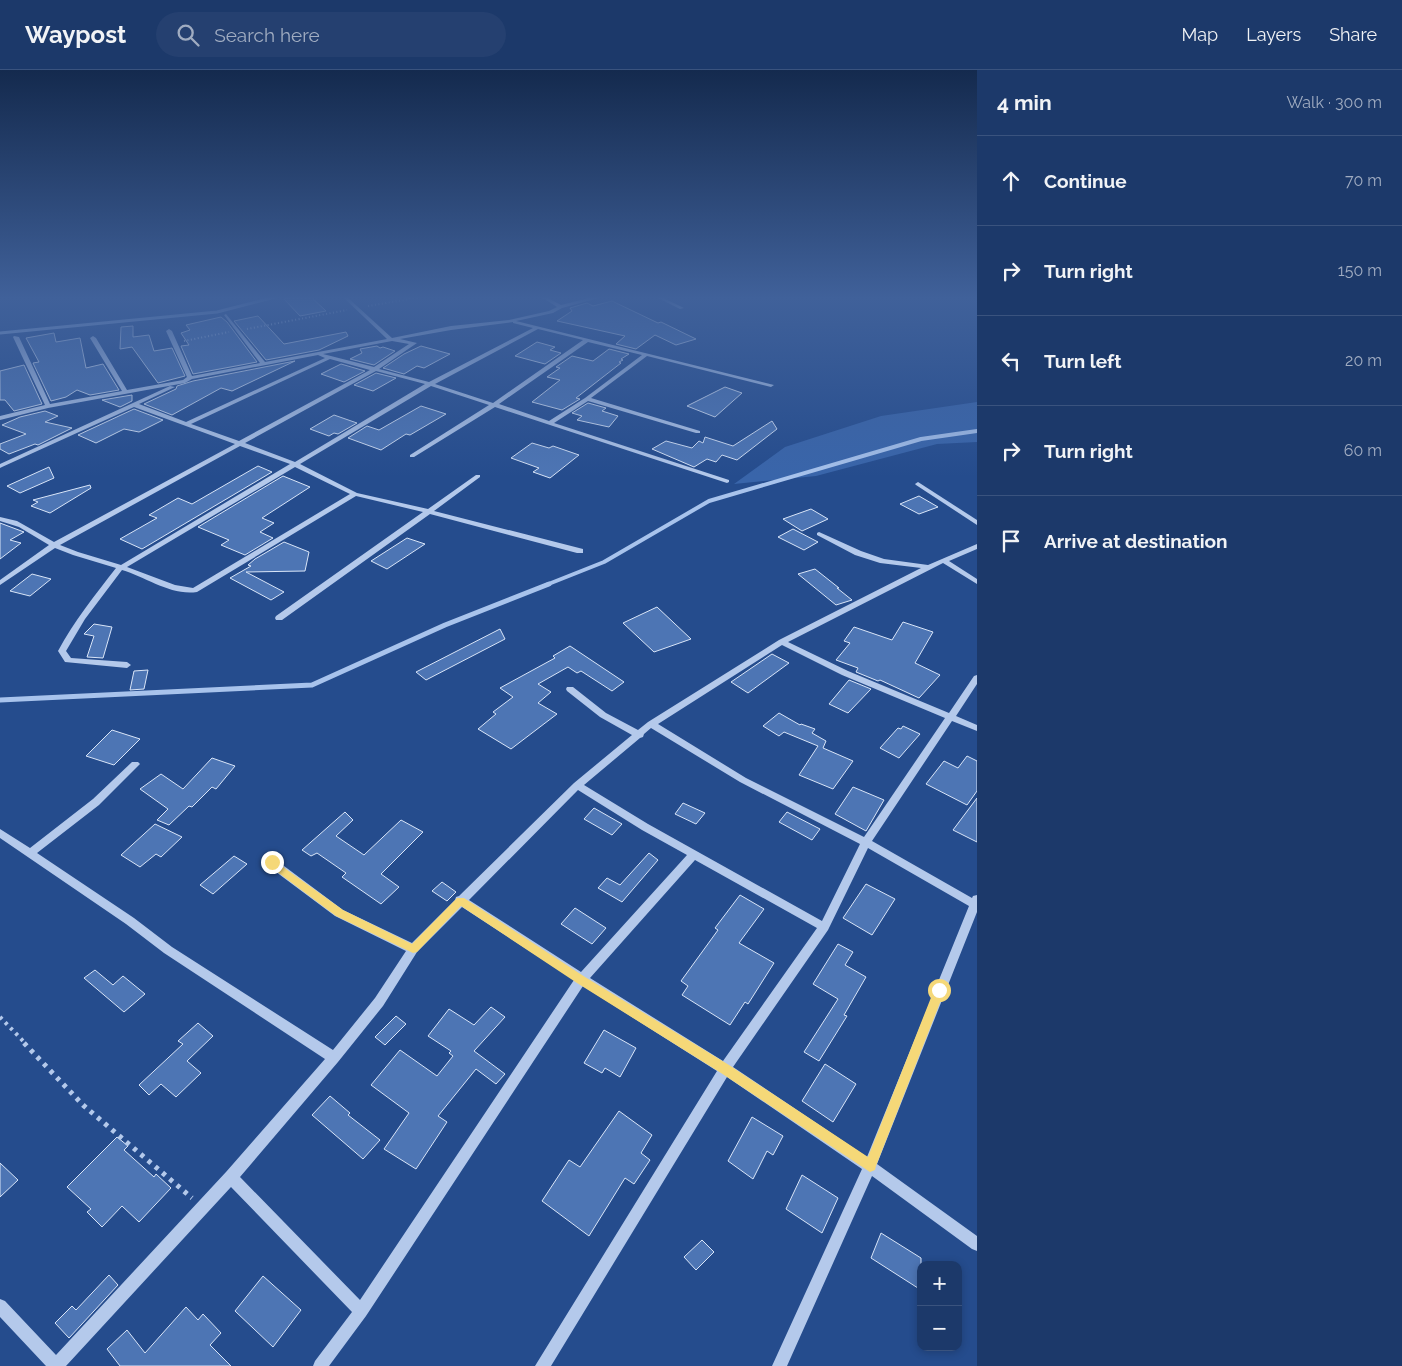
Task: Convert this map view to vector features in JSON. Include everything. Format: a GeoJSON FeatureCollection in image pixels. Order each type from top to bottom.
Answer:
{"type":"FeatureCollection","features":[{"type":"Feature","properties":{"kind":"street"},"geometry":{"type":"LineString","coordinates":[[25,356],[48,406]]}},
{"type":"Feature","properties":{"kind":"street"},"geometry":{"type":"LineString","coordinates":[[104,356],[125,391]]}},
{"type":"Feature","properties":{"kind":"street"},"geometry":{"type":"LineString","coordinates":[[180,356],[187,380]]}},
{"type":"Feature","properties":{"kind":"street"},"geometry":{"type":"LineString","coordinates":[[257,356],[262,363]]}},
{"type":"Feature","properties":{"kind":"street"},"geometry":{"type":"LineString","coordinates":[[0,418],[48,406],[301,356]]}},
{"type":"Feature","properties":{"kind":"street"},"geometry":{"type":"LineString","coordinates":[[0,583],[54,545],[374,370],[394,356]]}},
{"type":"Feature","properties":{"kind":"street"},"geometry":{"type":"LineString","coordinates":[[126,665],[68,660],[62,650],[70,633],[86,609],[120,568],[430,384],[482,356]]}},
{"type":"Feature","properties":{"kind":"street"},"geometry":{"type":"LineString","coordinates":[[412,456],[494,405],[563,356]]}},
{"type":"Feature","properties":{"kind":"street"},"geometry":{"type":"LineString","coordinates":[[550,422],[587,399],[643,356]]}},
{"type":"Feature","properties":{"kind":"street"},"geometry":{"type":"LineString","coordinates":[[656,356],[771,385]]}},
{"type":"Feature","properties":{"kind":"street"},"geometry":{"type":"LineString","coordinates":[[188,424],[331,357],[430,384],[727,480]]}},
{"type":"Feature","properties":{"kind":"street"},"geometry":{"type":"LineString","coordinates":[[0,466],[187,380]]}},
{"type":"Feature","properties":{"kind":"street"},"geometry":{"type":"LineString","coordinates":[[587,399],[698,432]]}},
{"type":"Feature","properties":{"kind":"street"},"geometry":{"type":"LineString","coordinates":[[135,404],[295,464],[355,494],[580,551]]}},
{"type":"Feature","properties":{"kind":"street"},"geometry":{"type":"LineString","coordinates":[[279,618],[478,476]]}},
{"type":"Feature","properties":{"kind":"street"},"geometry":{"type":"LineString","coordinates":[[918,484],[977,523]]}},
{"type":"Feature","properties":{"kind":"street"},"geometry":{"type":"LineString","coordinates":[[0,519],[10,520],[54,545],[120,568],[141,573],[180,590],[194,590],[355,494]]}},
{"type":"Feature","properties":{"kind":"street"},"geometry":{"type":"LineString","coordinates":[[819,534],[858,553],[883,561],[928,567]]}},
{"type":"Feature","properties":{"kind":"street"},"geometry":{"type":"LineString","coordinates":[[0,1306],[56,1366],[204,1207],[334,1058],[379,1002],[413,949],[577,785],[651,724],[782,642],[928,567],[977,546]]}},
{"type":"Feature","properties":{"kind":"street"},"geometry":{"type":"LineString","coordinates":[[943,560],[977,582]]}},
{"type":"Feature","properties":{"kind":"street"},"geometry":{"type":"LineString","coordinates":[[782,642],[845,673],[977,728]]}},
{"type":"Feature","properties":{"kind":"street"},"geometry":{"type":"LineString","coordinates":[[542,1366],[725,1069],[824,927],[866,842],[977,678]]}},
{"type":"Feature","properties":{"kind":"street"},"geometry":{"type":"LineString","coordinates":[[570,689],[603,715],[640,735]]}},
{"type":"Feature","properties":{"kind":"street"},"geometry":{"type":"LineString","coordinates":[[651,724],[743,780],[866,842],[976,903],[870,1166],[779,1366]]}},
{"type":"Feature","properties":{"kind":"street"},"geometry":{"type":"LineString","coordinates":[[30,853],[96,802],[135,764]]}},
{"type":"Feature","properties":{"kind":"street"},"geometry":{"type":"LineString","coordinates":[[577,785],[645,827],[824,927]]}},
{"type":"Feature","properties":{"kind":"street"},"geometry":{"type":"LineString","coordinates":[[0,833],[130,921],[168,950],[334,1058]]}},
{"type":"Feature","properties":{"kind":"street"},"geometry":{"type":"LineString","coordinates":[[320,1366],[361,1311],[581,980],[694,854]]}},
{"type":"Feature","properties":{"kind":"street"},"geometry":{"type":"LineString","coordinates":[[272,862],[339,913],[413,949]]}},
{"type":"Feature","properties":{"kind":"street"},"geometry":{"type":"LineString","coordinates":[[460,900],[581,980],[725,1069],[870,1166],[977,1244]]}},
{"type":"Feature","properties":{"kind":"street"},"geometry":{"type":"LineString","coordinates":[[231,1177],[361,1311]]}},
{"type":"Feature","properties":{"kind":"path"},"geometry":{"type":"LineString","coordinates":[[0,1017],[84,1105],[204,1207]]}},
{"type":"Feature","properties":{"kind":"shaded area"},"geometry":{"type":"Polygon","coordinates":[[[977,402],[977,442],[937,444],[816,476],[734,484],[785,447],[881,416],[977,402]]]}},
{"type":"Feature","properties":{"kind":"building"},"geometry":{"type":"Polygon","coordinates":[[[36,356],[84,356],[86,368],[103,364],[119,390],[90,395],[77,390],[66,397],[51,401],[33,363],[39,362],[36,356]]]}},
{"type":"Feature","properties":{"kind":"building"},"geometry":{"type":"Polygon","coordinates":[[[139,356],[176,356],[185,376],[158,383],[139,356]]]}},
{"type":"Feature","properties":{"kind":"building"},"geometry":{"type":"Polygon","coordinates":[[[185,356],[253,356],[257,362],[193,374],[185,356]]]}},
{"type":"Feature","properties":{"kind":"building"},"geometry":{"type":"Polygon","coordinates":[[[263,356],[285,356],[266,360],[263,356]]]}},
{"type":"Feature","properties":{"kind":"building"},"geometry":{"type":"Polygon","coordinates":[[[355,356],[387,356],[374,365],[350,359],[355,356]]]}},
{"type":"Feature","properties":{"kind":"building"},"geometry":{"type":"Polygon","coordinates":[[[400,356],[445,356],[424,368],[417,366],[404,374],[383,368],[400,356]]]}},
{"type":"Feature","properties":{"kind":"building"},"geometry":{"type":"Polygon","coordinates":[[[517,356],[556,356],[545,364],[517,356]]]}},
{"type":"Feature","properties":{"kind":"building"},"geometry":{"type":"Polygon","coordinates":[[[571,356],[593,361],[599,356],[625,356],[619,362],[621,363],[576,398],[580,399],[562,410],[532,402],[560,380],[547,377],[560,368],[556,367],[571,356]]]}},
{"type":"Feature","properties":{"kind":"building"},"geometry":{"type":"Polygon","coordinates":[[[295,361],[232,391],[221,388],[172,415],[144,404],[176,389],[177,386],[193,381],[295,361]]]}},
{"type":"Feature","properties":{"kind":"building"},"geometry":{"type":"Polygon","coordinates":[[[341,364],[365,371],[344,382],[321,374],[341,364]]]}},
{"type":"Feature","properties":{"kind":"building"},"geometry":{"type":"Polygon","coordinates":[[[24,365],[42,404],[14,411],[5,400],[0,400],[0,371],[24,365]]]}},
{"type":"Feature","properties":{"kind":"building"},"geometry":{"type":"Polygon","coordinates":[[[376,373],[396,378],[373,391],[354,385],[376,373]]]}},
{"type":"Feature","properties":{"kind":"building"},"geometry":{"type":"Polygon","coordinates":[[[725,387],[742,393],[715,417],[687,406],[725,387]]]}},
{"type":"Feature","properties":{"kind":"building"},"geometry":{"type":"Polygon","coordinates":[[[132,395],[132,401],[120,407],[102,400],[132,395]]]}},
{"type":"Feature","properties":{"kind":"building"},"geometry":{"type":"Polygon","coordinates":[[[588,403],[606,408],[602,411],[618,416],[609,427],[577,420],[582,416],[572,413],[588,403]]]}},
{"type":"Feature","properties":{"kind":"building"},"geometry":{"type":"Polygon","coordinates":[[[421,406],[446,414],[410,435],[406,434],[381,450],[348,438],[367,426],[379,430],[421,406]]]}},
{"type":"Feature","properties":{"kind":"building"},"geometry":{"type":"Polygon","coordinates":[[[134,409],[163,420],[139,432],[124,429],[96,443],[78,435],[134,409]]]}},
{"type":"Feature","properties":{"kind":"building"},"geometry":{"type":"Polygon","coordinates":[[[45,411],[58,416],[45,422],[72,428],[38,445],[35,444],[9,454],[0,449],[0,444],[26,434],[2,425],[20,417],[45,411]]]}},
{"type":"Feature","properties":{"kind":"building"},"geometry":{"type":"Polygon","coordinates":[[[334,415],[357,423],[338,434],[334,433],[329,436],[310,429],[334,415]]]}},
{"type":"Feature","properties":{"kind":"building"},"geometry":{"type":"Polygon","coordinates":[[[772,421],[777,429],[737,460],[722,455],[716,462],[707,459],[694,467],[652,449],[666,441],[692,448],[699,441],[703,443],[705,437],[733,446],[772,421]]]}},
{"type":"Feature","properties":{"kind":"building"},"geometry":{"type":"Polygon","coordinates":[[[532,443],[549,448],[553,446],[579,455],[550,478],[533,472],[539,468],[511,458],[532,443]]]}},
{"type":"Feature","properties":{"kind":"building"},"geometry":{"type":"Polygon","coordinates":[[[258,466],[272,472],[142,549],[120,539],[157,518],[149,515],[178,498],[192,504],[258,466]]]}},
{"type":"Feature","properties":{"kind":"building"},"geometry":{"type":"Polygon","coordinates":[[[49,467],[54,478],[20,493],[7,486],[49,467]]]}},
{"type":"Feature","properties":{"kind":"building"},"geometry":{"type":"Polygon","coordinates":[[[283,476],[310,487],[262,518],[274,523],[260,532],[273,538],[245,555],[221,545],[229,540],[198,527],[283,476]]]}},
{"type":"Feature","properties":{"kind":"building"},"geometry":{"type":"Polygon","coordinates":[[[90,485],[91,488],[50,513],[31,506],[38,502],[33,500],[90,485]]]}},
{"type":"Feature","properties":{"kind":"building"},"geometry":{"type":"Polygon","coordinates":[[[919,496],[938,507],[919,514],[900,504],[919,496]]]}},
{"type":"Feature","properties":{"kind":"building"},"geometry":{"type":"Polygon","coordinates":[[[811,509],[828,519],[802,531],[783,519],[811,509]]]}},
{"type":"Feature","properties":{"kind":"building"},"geometry":{"type":"Polygon","coordinates":[[[0,523],[24,532],[10,540],[21,543],[0,559],[0,523]]]}},
{"type":"Feature","properties":{"kind":"building"},"geometry":{"type":"Polygon","coordinates":[[[793,529],[818,542],[804,550],[778,537],[793,529]]]}},
{"type":"Feature","properties":{"kind":"building"},"geometry":{"type":"Polygon","coordinates":[[[407,538],[425,544],[387,569],[371,561],[407,538]]]}},
{"type":"Feature","properties":{"kind":"building"},"geometry":{"type":"Polygon","coordinates":[[[284,542],[309,552],[305,571],[246,572],[284,592],[271,600],[230,578],[251,566],[248,565],[255,559],[284,542]]]}},
{"type":"Feature","properties":{"kind":"building"},"geometry":{"type":"Polygon","coordinates":[[[815,569],[852,600],[836,605],[798,574],[815,569]]]}},
{"type":"Feature","properties":{"kind":"building"},"geometry":{"type":"Polygon","coordinates":[[[32,574],[51,579],[30,596],[10,591],[32,574]]]}},
{"type":"Feature","properties":{"kind":"building"},"geometry":{"type":"Polygon","coordinates":[[[657,607],[691,639],[654,652],[623,623],[657,607]]]}},
{"type":"Feature","properties":{"kind":"building"},"geometry":{"type":"Polygon","coordinates":[[[903,622],[933,632],[915,663],[940,675],[919,698],[880,680],[878,681],[856,672],[858,668],[836,660],[850,643],[844,641],[854,627],[892,640],[903,622]]]}},
{"type":"Feature","properties":{"kind":"building"},"geometry":{"type":"Polygon","coordinates":[[[94,624],[112,627],[103,658],[87,657],[94,636],[84,634],[94,624]]]}},
{"type":"Feature","properties":{"kind":"building"},"geometry":{"type":"Polygon","coordinates":[[[500,629],[505,639],[426,680],[416,672],[500,629]]]}},
{"type":"Feature","properties":{"kind":"building"},"geometry":{"type":"Polygon","coordinates":[[[570,646],[624,682],[612,691],[581,671],[577,673],[568,667],[538,684],[551,692],[538,703],[557,714],[511,749],[478,729],[496,714],[493,712],[513,697],[500,688],[555,658],[553,656],[570,646]]]}},
{"type":"Feature","properties":{"kind":"building"},"geometry":{"type":"Polygon","coordinates":[[[772,654],[789,663],[748,693],[731,682],[772,654]]]}},
{"type":"Feature","properties":{"kind":"building"},"geometry":{"type":"Polygon","coordinates":[[[148,670],[144,689],[130,690],[134,671],[148,670]]]}},
{"type":"Feature","properties":{"kind":"building"},"geometry":{"type":"Polygon","coordinates":[[[849,680],[871,689],[848,713],[829,704],[849,680]]]}},
{"type":"Feature","properties":{"kind":"building"},"geometry":{"type":"Polygon","coordinates":[[[779,713],[800,725],[815,729],[812,733],[826,741],[823,748],[853,761],[833,789],[799,775],[818,746],[784,732],[779,736],[763,726],[779,713]]]}},
{"type":"Feature","properties":{"kind":"building"},"geometry":{"type":"Polygon","coordinates":[[[903,726],[920,734],[899,758],[880,748],[898,728],[901,729],[903,726]]]}},
{"type":"Feature","properties":{"kind":"building"},"geometry":{"type":"Polygon","coordinates":[[[112,730],[140,739],[114,765],[86,756],[112,730]]]}},
{"type":"Feature","properties":{"kind":"building"},"geometry":{"type":"Polygon","coordinates":[[[967,756],[977,761],[977,791],[967,805],[926,784],[944,761],[958,768],[967,756]]]}},
{"type":"Feature","properties":{"kind":"building"},"geometry":{"type":"Polygon","coordinates":[[[212,758],[235,766],[216,789],[212,787],[192,807],[189,806],[169,825],[157,820],[168,809],[140,789],[161,774],[183,789],[212,758]]]}},
{"type":"Feature","properties":{"kind":"building"},"geometry":{"type":"Polygon","coordinates":[[[853,787],[884,800],[866,831],[835,814],[853,787]]]}},
{"type":"Feature","properties":{"kind":"building"},"geometry":{"type":"Polygon","coordinates":[[[977,798],[977,842],[953,830],[977,798]]]}},
{"type":"Feature","properties":{"kind":"building"},"geometry":{"type":"Polygon","coordinates":[[[683,803],[705,813],[696,824],[675,814],[683,803]]]}},
{"type":"Feature","properties":{"kind":"building"},"geometry":{"type":"Polygon","coordinates":[[[594,808],[622,824],[612,835],[584,819],[594,808]]]}},
{"type":"Feature","properties":{"kind":"building"},"geometry":{"type":"Polygon","coordinates":[[[345,812],[353,820],[336,836],[364,855],[401,820],[423,832],[381,874],[399,887],[381,904],[342,877],[346,873],[317,853],[311,856],[302,850],[345,812]]]}},
{"type":"Feature","properties":{"kind":"building"},"geometry":{"type":"Polygon","coordinates":[[[787,812],[820,829],[812,840],[779,822],[787,812]]]}},
{"type":"Feature","properties":{"kind":"building"},"geometry":{"type":"Polygon","coordinates":[[[155,824],[182,837],[161,857],[156,854],[140,867],[121,855],[155,824]]]}},
{"type":"Feature","properties":{"kind":"building"},"geometry":{"type":"Polygon","coordinates":[[[649,853],[658,860],[622,902],[598,888],[607,878],[620,885],[649,853]]]}},
{"type":"Feature","properties":{"kind":"building"},"geometry":{"type":"Polygon","coordinates":[[[234,856],[247,864],[213,894],[200,885],[234,856]]]}},
{"type":"Feature","properties":{"kind":"building"},"geometry":{"type":"Polygon","coordinates":[[[442,882],[456,892],[447,901],[432,891],[442,882]]]}},
{"type":"Feature","properties":{"kind":"building"},"geometry":{"type":"Polygon","coordinates":[[[866,884],[895,899],[872,935],[843,918],[866,884]]]}},
{"type":"Feature","properties":{"kind":"building"},"geometry":{"type":"Polygon","coordinates":[[[740,895],[764,909],[739,943],[774,963],[748,1004],[745,1002],[730,1025],[682,995],[688,986],[681,981],[718,930],[715,928],[740,895]]]}},
{"type":"Feature","properties":{"kind":"building"},"geometry":{"type":"Polygon","coordinates":[[[575,908],[606,928],[592,944],[561,924],[575,908]]]}},
{"type":"Feature","properties":{"kind":"building"},"geometry":{"type":"Polygon","coordinates":[[[838,944],[853,952],[845,965],[866,977],[844,1015],[847,1016],[819,1061],[804,1052],[838,999],[813,984],[838,944]]]}},
{"type":"Feature","properties":{"kind":"building"},"geometry":{"type":"Polygon","coordinates":[[[95,970],[113,985],[123,976],[145,994],[124,1012],[84,978],[95,970]]]}},
{"type":"Feature","properties":{"kind":"building"},"geometry":{"type":"Polygon","coordinates":[[[491,1007],[505,1017],[474,1051],[505,1074],[496,1084],[476,1069],[438,1116],[447,1122],[416,1169],[384,1149],[409,1113],[371,1085],[400,1050],[437,1076],[453,1056],[449,1053],[451,1051],[428,1036],[449,1009],[474,1025],[491,1007]]]}},
{"type":"Feature","properties":{"kind":"building"},"geometry":{"type":"Polygon","coordinates":[[[396,1016],[406,1024],[385,1045],[375,1037],[396,1016]]]}},
{"type":"Feature","properties":{"kind":"building"},"geometry":{"type":"Polygon","coordinates":[[[198,1023],[213,1036],[187,1061],[201,1073],[176,1097],[161,1084],[149,1095],[139,1085],[183,1044],[178,1041],[198,1023]]]}},
{"type":"Feature","properties":{"kind":"building"},"geometry":{"type":"Polygon","coordinates":[[[604,1030],[636,1048],[620,1077],[605,1068],[602,1073],[584,1063],[604,1030]]]}},
{"type":"Feature","properties":{"kind":"building"},"geometry":{"type":"Polygon","coordinates":[[[825,1064],[856,1084],[833,1122],[802,1101],[825,1064]]]}},
{"type":"Feature","properties":{"kind":"building"},"geometry":{"type":"Polygon","coordinates":[[[330,1096],[350,1113],[348,1115],[380,1140],[363,1159],[312,1115],[330,1096]]]}},
{"type":"Feature","properties":{"kind":"building"},"geometry":{"type":"Polygon","coordinates":[[[619,1111],[652,1135],[641,1153],[650,1160],[634,1184],[625,1178],[589,1236],[542,1201],[569,1160],[580,1167],[619,1111]]]}},
{"type":"Feature","properties":{"kind":"building"},"geometry":{"type":"Polygon","coordinates":[[[752,1117],[783,1136],[773,1155],[767,1151],[753,1179],[728,1161],[752,1117]]]}},
{"type":"Feature","properties":{"kind":"building"},"geometry":{"type":"Polygon","coordinates":[[[117,1137],[128,1146],[124,1150],[154,1177],[156,1174],[171,1188],[139,1222],[122,1206],[102,1227],[87,1212],[91,1209],[67,1187],[117,1137]]]}},
{"type":"Feature","properties":{"kind":"building"},"geometry":{"type":"Polygon","coordinates":[[[0,1163],[18,1180],[0,1197],[0,1163]]]}},
{"type":"Feature","properties":{"kind":"building"},"geometry":{"type":"Polygon","coordinates":[[[802,1175],[838,1198],[822,1233],[786,1209],[802,1175]]]}},
{"type":"Feature","properties":{"kind":"building"},"geometry":{"type":"Polygon","coordinates":[[[881,1233],[921,1258],[921,1261],[917,1261],[917,1287],[871,1258],[881,1233]]]}},
{"type":"Feature","properties":{"kind":"building"},"geometry":{"type":"Polygon","coordinates":[[[702,1240],[714,1252],[696,1270],[684,1257],[702,1240]]]}},
{"type":"Feature","properties":{"kind":"building"},"geometry":{"type":"Polygon","coordinates":[[[109,1275],[118,1285],[69,1338],[55,1323],[72,1306],[76,1310],[109,1275]]]}},
{"type":"Feature","properties":{"kind":"building"},"geometry":{"type":"Polygon","coordinates":[[[263,1276],[301,1310],[273,1347],[235,1311],[263,1276]]]}},
{"type":"Feature","properties":{"kind":"building"},"geometry":{"type":"Polygon","coordinates":[[[186,1307],[198,1320],[203,1314],[221,1333],[210,1345],[231,1366],[120,1366],[107,1349],[127,1330],[145,1353],[186,1307]]]}},
{"type":"Feature","properties":{"kind":"waterway"},"geometry":{"type":"LineString","coordinates":[[546,585],[604,562],[709,501],[921,439],[977,431]]}},
{"type":"Feature","properties":{"kind":"waterway"},"geometry":{"type":"LineString","coordinates":[[0,700],[312,685],[445,625],[549,584]]}},
{"type":"Feature","properties":{"kind":"route"},"geometry":{"type":"LineString","coordinates":[[272,862],[339,913],[413,949],[460,900],[520,942],[725,1069],[870,1166],[939,990]]}}]}
